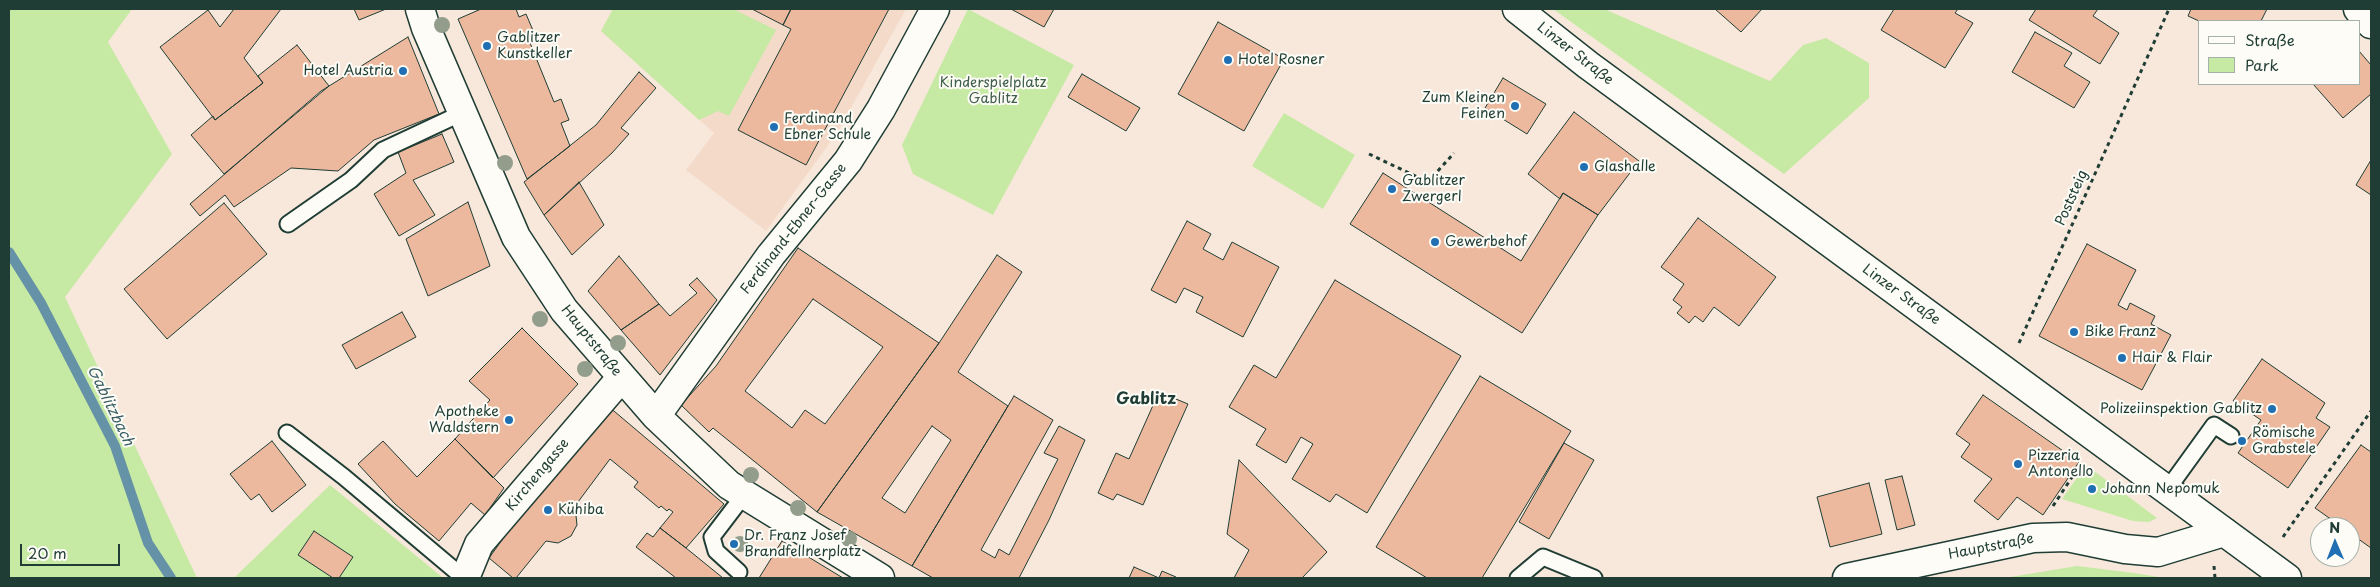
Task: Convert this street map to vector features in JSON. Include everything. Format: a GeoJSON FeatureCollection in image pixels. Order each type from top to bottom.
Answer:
{"type":"FeatureCollection","features":[{"type":"Feature","properties":{"kind":"street","name":"Ferdinand-Ebner-Gasse"},"geometry":{"type":"LineString","coordinates":[[656,416],[771,255],[848,161],[881,109],[935,9]]}},
{"type":"Feature","properties":{"kind":"street","name":"Linzer Straße"},"geometry":{"type":"LineString","coordinates":[[1517,9],[1588,65],[2287,578]]}},
{"type":"Feature","properties":{"kind":"street"},"geometry":{"type":"LineString","coordinates":[[2358,9],[2371,24]]}},
{"type":"Feature","properties":{"kind":"street","name":"Hauptstraße"},"geometry":{"type":"LineString","coordinates":[[426,11],[462,113],[516,237],[564,310],[620,378],[656,416],[729,485],[880,578]]}},
{"type":"Feature","properties":{"kind":"street","name":"Kirchengasse"},"geometry":{"type":"LineString","coordinates":[[464,578],[479,544],[620,378]]}},
{"type":"Feature","properties":{"kind":"street","name":"Hauptstraße"},"geometry":{"type":"LineString","coordinates":[[1847,578],[2033,538],[2067,537],[2125,549],[2158,552],[2224,532]]}},
{"type":"Feature","properties":{"kind":"lane"},"geometry":{"type":"LineString","coordinates":[[288,224],[350,180],[383,150],[462,113]]}},
{"type":"Feature","properties":{"kind":"lane"},"geometry":{"type":"LineString","coordinates":[[2167,490],[2214,425],[2231,436]]}},
{"type":"Feature","properties":{"kind":"lane"},"geometry":{"type":"LineString","coordinates":[[287,434],[344,477],[464,578]]}},
{"type":"Feature","properties":{"kind":"lane"},"geometry":{"type":"LineString","coordinates":[[739,572],[716,551],[712,537],[744,495]]}},
{"type":"Feature","properties":{"kind":"lane"},"geometry":{"type":"LineString","coordinates":[[1518,578],[1543,557],[1594,578]]}},
{"type":"Feature","properties":{"kind":"path","name":"Poststeig"},"geometry":{"type":"LineString","coordinates":[[2006,372],[2169,9]]}},
{"type":"Feature","properties":{"kind":"path"},"geometry":{"type":"LineString","coordinates":[[1369,154],[1428,182],[1454,153]]}},
{"type":"Feature","properties":{"kind":"path"},"geometry":{"type":"LineString","coordinates":[[2265,562],[2371,411]]}},
{"type":"Feature","properties":{"kind":"path"},"geometry":{"type":"LineString","coordinates":[[2076,472],[2082,463]]}},
{"type":"Feature","properties":{"kind":"shaded area","name":"Ferdinand Ebner Schule"},"geometry":{"type":"Polygon","coordinates":[[[613,9],[906,9],[837,133],[766,231],[686,170],[714,133],[601,31],[613,9]]]}},
{"type":"Feature","properties":{"kind":"green space"},"geometry":{"type":"Polygon","coordinates":[[[9,9],[132,9],[108,42],[172,154],[65,297],[197,578],[9,578],[9,9]]]}},
{"type":"Feature","properties":{"kind":"green space"},"geometry":{"type":"Polygon","coordinates":[[[613,9],[733,9],[776,30],[729,116],[718,111],[699,120],[601,31],[613,9]]]}},
{"type":"Feature","properties":{"kind":"green space","name":"Kinderspielplatz Gablitz"},"geometry":{"type":"Polygon","coordinates":[[[968,9],[1074,65],[993,215],[913,174],[902,145],[968,9]]]}},
{"type":"Feature","properties":{"kind":"green space"},"geometry":{"type":"Polygon","coordinates":[[[1553,9],[1604,9],[1770,81],[1803,45],[1826,38],[1869,63],[1869,98],[1784,174],[1553,9]]]}},
{"type":"Feature","properties":{"kind":"green space"},"geometry":{"type":"Polygon","coordinates":[[[1284,113],[1355,155],[1323,209],[1252,166],[1284,113]]]}},
{"type":"Feature","properties":{"kind":"green space"},"geometry":{"type":"Polygon","coordinates":[[[2086,465],[2157,518],[2149,522],[2133,521],[2062,499],[2086,465]]]}},
{"type":"Feature","properties":{"kind":"green space"},"geometry":{"type":"Polygon","coordinates":[[[330,485],[442,577],[234,578],[330,485]]]}},
{"type":"Feature","properties":{"kind":"green space"},"geometry":{"type":"Polygon","coordinates":[[[2077,566],[2134,573],[2165,578],[2004,578],[2077,566]]]}},
{"type":"Feature","properties":{"kind":"building"},"geometry":{"type":"Polygon","coordinates":[[[234,9],[281,9],[244,58],[263,83],[215,120],[160,47],[208,10],[220,27],[234,9]]]}},
{"type":"Feature","properties":{"kind":"building"},"geometry":{"type":"Polygon","coordinates":[[[354,9],[386,9],[359,20],[354,9]]]}},
{"type":"Feature","properties":{"kind":"building"},"geometry":{"type":"Polygon","coordinates":[[[481,9],[516,9],[519,17],[526,14],[535,35],[528,38],[554,102],[561,99],[569,120],[561,123],[570,146],[527,179],[458,19],[481,9]]]}},
{"type":"Feature","properties":{"kind":"building"},"geometry":{"type":"Polygon","coordinates":[[[752,9],[791,9],[783,25],[752,9]]]}},
{"type":"Feature","properties":{"kind":"building"},"geometry":{"type":"Polygon","coordinates":[[[791,9],[889,9],[806,165],[738,130],[791,29],[783,25],[791,9]]]}},
{"type":"Feature","properties":{"kind":"building"},"geometry":{"type":"Polygon","coordinates":[[[1011,9],[1054,9],[1044,27],[1011,9]]]}},
{"type":"Feature","properties":{"kind":"building"},"geometry":{"type":"Polygon","coordinates":[[[1715,9],[1762,9],[1741,32],[1715,9]]]}},
{"type":"Feature","properties":{"kind":"building"},"geometry":{"type":"Polygon","coordinates":[[[1894,9],[1958,9],[1955,13],[1973,23],[1945,68],[1881,30],[1894,9]]]}},
{"type":"Feature","properties":{"kind":"building"},"geometry":{"type":"Polygon","coordinates":[[[2036,9],[2098,9],[2093,16],[2119,33],[2100,64],[2029,20],[2036,9]]]}},
{"type":"Feature","properties":{"kind":"building"},"geometry":{"type":"Polygon","coordinates":[[[2191,9],[2267,9],[2262,20],[2198,21],[2188,16],[2191,9]]]}},
{"type":"Feature","properties":{"kind":"building"},"geometry":{"type":"Polygon","coordinates":[[[1218,22],[1284,59],[1244,131],[1178,94],[1218,22]]]}},
{"type":"Feature","properties":{"kind":"building"},"geometry":{"type":"Polygon","coordinates":[[[2035,32],[2072,53],[2064,66],[2090,82],[2074,108],[2012,72],[2035,32]]]}},
{"type":"Feature","properties":{"kind":"building"},"geometry":{"type":"Polygon","coordinates":[[[408,37],[439,114],[374,140],[338,171],[291,168],[234,207],[225,195],[200,216],[190,204],[321,91],[408,37]]]}},
{"type":"Feature","properties":{"kind":"building"},"geometry":{"type":"Polygon","coordinates":[[[297,45],[329,86],[224,174],[191,135],[213,116],[215,120],[263,83],[258,76],[297,45]]]}},
{"type":"Feature","properties":{"kind":"building"},"geometry":{"type":"Polygon","coordinates":[[[2360,52],[2371,65],[2371,94],[2343,118],[2314,85],[2360,85],[2360,52]]]}},
{"type":"Feature","properties":{"kind":"building"},"geometry":{"type":"Polygon","coordinates":[[[639,72],[656,88],[621,128],[629,134],[612,153],[544,215],[524,182],[596,125],[639,72]]]}},
{"type":"Feature","properties":{"kind":"building"},"geometry":{"type":"Polygon","coordinates":[[[1082,74],[1140,108],[1126,131],[1068,97],[1082,74]]]}},
{"type":"Feature","properties":{"kind":"building","name":"Zum Kleinen Feinen"},"geometry":{"type":"Polygon","coordinates":[[[1503,78],[1546,104],[1527,134],[1485,108],[1503,78]]]}},
{"type":"Feature","properties":{"kind":"building","name":"Glashalle"},"geometry":{"type":"Polygon","coordinates":[[[1574,112],[1639,161],[1598,215],[1563,193],[1560,199],[1528,174],[1574,112]]]}},
{"type":"Feature","properties":{"kind":"building"},"geometry":{"type":"Polygon","coordinates":[[[442,134],[454,162],[413,180],[435,215],[399,236],[374,194],[406,173],[398,152],[442,134]]]}},
{"type":"Feature","properties":{"kind":"building"},"geometry":{"type":"Polygon","coordinates":[[[2371,160],[2371,195],[2356,185],[2371,160]]]}},
{"type":"Feature","properties":{"kind":"building","name":"Gewerbehof"},"geometry":{"type":"Polygon","coordinates":[[[1383,173],[1521,261],[1563,193],[1598,215],[1522,333],[1350,224],[1383,173]]]}},
{"type":"Feature","properties":{"kind":"building"},"geometry":{"type":"Polygon","coordinates":[[[579,182],[604,225],[572,255],[544,215],[579,182]]]}},
{"type":"Feature","properties":{"kind":"building"},"geometry":{"type":"Polygon","coordinates":[[[468,202],[490,266],[428,296],[406,239],[468,202]]]}},
{"type":"Feature","properties":{"kind":"building"},"geometry":{"type":"Polygon","coordinates":[[[224,203],[267,254],[167,339],[124,289],[224,203]]]}},
{"type":"Feature","properties":{"kind":"building"},"geometry":{"type":"Polygon","coordinates":[[[1698,218],[1776,277],[1739,326],[1714,307],[1703,322],[1695,316],[1689,323],[1677,313],[1682,307],[1673,300],[1684,284],[1661,267],[1698,218]]]}},
{"type":"Feature","properties":{"kind":"building"},"geometry":{"type":"Polygon","coordinates":[[[1187,221],[1211,234],[1203,249],[1223,260],[1232,242],[1279,267],[1243,337],[1196,312],[1203,297],[1184,288],[1176,303],[1151,290],[1187,221]]]}},
{"type":"Feature","properties":{"kind":"building"},"geometry":{"type":"Polygon","coordinates":[[[2087,244],[2136,270],[2118,305],[2127,310],[2130,303],[2155,316],[2151,324],[2171,335],[2142,390],[2039,336],[2087,244]]]}},
{"type":"Feature","properties":{"kind":"building"},"geometry":{"type":"Polygon","coordinates":[[[798,248],[939,343],[817,512],[713,428],[709,432],[681,405],[716,366],[798,248]],[[813,299],[745,391],[792,428],[805,410],[825,424],[883,347],[813,299]]]}},
{"type":"Feature","properties":{"kind":"building"},"geometry":{"type":"Polygon","coordinates":[[[997,255],[1022,272],[958,372],[1008,406],[912,566],[817,512],[939,343],[997,255]],[[932,426],[882,498],[905,513],[951,440],[932,426]]]}},
{"type":"Feature","properties":{"kind":"building"},"geometry":{"type":"Polygon","coordinates":[[[619,256],[659,304],[621,330],[588,291],[619,256]]]}},
{"type":"Feature","properties":{"kind":"building"},"geometry":{"type":"Polygon","coordinates":[[[697,278],[717,300],[660,375],[621,330],[659,304],[670,316],[697,293],[689,285],[697,278]]]}},
{"type":"Feature","properties":{"kind":"building"},"geometry":{"type":"Polygon","coordinates":[[[1335,280],[1461,356],[1367,513],[1336,494],[1330,502],[1292,479],[1313,444],[1301,437],[1286,463],[1256,445],[1266,429],[1229,407],[1254,365],[1276,378],[1335,280]]]}},
{"type":"Feature","properties":{"kind":"building"},"geometry":{"type":"Polygon","coordinates":[[[402,312],[416,337],[356,369],[342,345],[402,312]]]}},
{"type":"Feature","properties":{"kind":"building","name":"Apotheke Waldstern"},"geometry":{"type":"Polygon","coordinates":[[[522,328],[578,384],[493,478],[455,439],[490,400],[469,381],[522,328]]]}},
{"type":"Feature","properties":{"kind":"building"},"geometry":{"type":"Polygon","coordinates":[[[2262,359],[2325,403],[2316,418],[2330,427],[2288,488],[2238,453],[2261,420],[2233,401],[2262,359]]]}},
{"type":"Feature","properties":{"kind":"building"},"geometry":{"type":"Polygon","coordinates":[[[1480,376],[1571,431],[1482,578],[1427,578],[1376,547],[1480,376]]]}},
{"type":"Feature","properties":{"kind":"building"},"geometry":{"type":"Polygon","coordinates":[[[1159,392],[1188,404],[1143,505],[1117,494],[1113,500],[1098,493],[1116,453],[1129,459],[1159,392]]]}},
{"type":"Feature","properties":{"kind":"building"},"geometry":{"type":"Polygon","coordinates":[[[1983,395],[2079,462],[2043,515],[2017,497],[1998,520],[1974,501],[1992,479],[1961,457],[1970,444],[1956,434],[1983,395]]]}},
{"type":"Feature","properties":{"kind":"building"},"geometry":{"type":"Polygon","coordinates":[[[1014,396],[1053,420],[981,550],[995,558],[999,549],[1009,555],[1058,459],[1044,453],[1059,426],[1085,440],[1049,520],[1019,578],[933,578],[912,566],[1014,396]]]}},
{"type":"Feature","properties":{"kind":"building"},"geometry":{"type":"Polygon","coordinates":[[[608,406],[724,504],[686,548],[660,528],[673,512],[669,509],[667,511],[661,506],[659,508],[634,487],[638,482],[610,459],[575,506],[577,525],[571,536],[558,543],[546,541],[516,578],[513,578],[489,558],[560,460],[608,406]]]}},
{"type":"Feature","properties":{"kind":"building"},"geometry":{"type":"Polygon","coordinates":[[[455,439],[504,488],[485,515],[471,503],[439,541],[395,504],[358,464],[383,441],[417,477],[455,439]]]}},
{"type":"Feature","properties":{"kind":"building"},"geometry":{"type":"Polygon","coordinates":[[[272,441],[306,485],[272,512],[259,494],[251,500],[230,474],[272,441]]]}},
{"type":"Feature","properties":{"kind":"building"},"geometry":{"type":"Polygon","coordinates":[[[1564,443],[1594,460],[1549,539],[1519,522],[1564,443]]]}},
{"type":"Feature","properties":{"kind":"building"},"geometry":{"type":"Polygon","coordinates":[[[2361,445],[2371,452],[2371,548],[2360,540],[2360,517],[2328,517],[2315,508],[2361,445]]]}},
{"type":"Feature","properties":{"kind":"building"},"geometry":{"type":"Polygon","coordinates":[[[1239,460],[1327,552],[1302,578],[1234,578],[1249,550],[1227,534],[1239,460]]]}},
{"type":"Feature","properties":{"kind":"building"},"geometry":{"type":"Polygon","coordinates":[[[1902,476],[1915,525],[1897,530],[1885,480],[1902,476]]]}},
{"type":"Feature","properties":{"kind":"building"},"geometry":{"type":"Polygon","coordinates":[[[1869,483],[1882,534],[1830,547],[1817,497],[1869,483]]]}},
{"type":"Feature","properties":{"kind":"building"},"geometry":{"type":"Polygon","coordinates":[[[660,528],[723,578],[676,578],[636,547],[647,533],[653,537],[660,528]]]}},
{"type":"Feature","properties":{"kind":"building"},"geometry":{"type":"Polygon","coordinates":[[[314,531],[353,557],[339,578],[333,578],[298,555],[314,531]]]}},
{"type":"Feature","properties":{"kind":"building"},"geometry":{"type":"Polygon","coordinates":[[[782,541],[797,550],[843,578],[759,578],[782,541]]]}},
{"type":"Feature","properties":{"kind":"building"},"geometry":{"type":"Polygon","coordinates":[[[1134,567],[1159,578],[1129,578],[1134,567]]]}},
{"type":"Feature","properties":{"kind":"building"},"geometry":{"type":"Polygon","coordinates":[[[1162,571],[1176,577],[1176,578],[1159,578],[1162,571]]]}},
{"type":"Feature","properties":{"kind":"waterway","name":"Gablitzbach"},"geometry":{"type":"LineString","coordinates":[[9,252],[41,303],[115,446],[148,543],[171,578]]}},
{"type":"Feature","properties":{"kind":"place","name":"Gablitzer Kunstkeller"},"geometry":{"type":"Point","coordinates":[487,46]}},
{"type":"Feature","properties":{"kind":"place","name":"Hotel Rosner"},"geometry":{"type":"Point","coordinates":[1228,60]}},
{"type":"Feature","properties":{"kind":"place","name":"Hotel Austria"},"geometry":{"type":"Point","coordinates":[403,71]}},
{"type":"Feature","properties":{"kind":"place","name":"Zum Kleinen Feinen"},"geometry":{"type":"Point","coordinates":[1515,106]}},
{"type":"Feature","properties":{"kind":"place","name":"Ferdinand Ebner Schule"},"geometry":{"type":"Point","coordinates":[774,127]}},
{"type":"Feature","properties":{"kind":"place","name":"Glashalle"},"geometry":{"type":"Point","coordinates":[1584,167]}},
{"type":"Feature","properties":{"kind":"place","name":"Gablitzer Zwergerl"},"geometry":{"type":"Point","coordinates":[1392,189]}},
{"type":"Feature","properties":{"kind":"place","name":"Gewerbehof"},"geometry":{"type":"Point","coordinates":[1435,242]}},
{"type":"Feature","properties":{"kind":"place","name":"Bike Franz"},"geometry":{"type":"Point","coordinates":[2074,332]}},
{"type":"Feature","properties":{"kind":"place","name":"Hair & Flair"},"geometry":{"type":"Point","coordinates":[2122,358]}},
{"type":"Feature","properties":{"kind":"place","name":"Polizeiinspektion Gablitz"},"geometry":{"type":"Point","coordinates":[2272,409]}},
{"type":"Feature","properties":{"kind":"place","name":"Apotheke Waldstern"},"geometry":{"type":"Point","coordinates":[509,420]}},
{"type":"Feature","properties":{"kind":"place","name":"Römische Grabstele"},"geometry":{"type":"Point","coordinates":[2242,441]}},
{"type":"Feature","properties":{"kind":"place","name":"Pizzeria Antonello"},"geometry":{"type":"Point","coordinates":[2018,464]}},
{"type":"Feature","properties":{"kind":"place","name":"Johann Nepomuk"},"geometry":{"type":"Point","coordinates":[2092,489]}},
{"type":"Feature","properties":{"kind":"place","name":"Kühiba"},"geometry":{"type":"Point","coordinates":[548,510]}},
{"type":"Feature","properties":{"kind":"place","name":"Dr. Franz Josef Brandfellnerplatz"},"geometry":{"type":"Point","coordinates":[734,544]}},
{"type":"Feature","properties":{"kind":"district","name":"Gablitz"},"geometry":{"type":"Point","coordinates":[1146,400]}}]}
